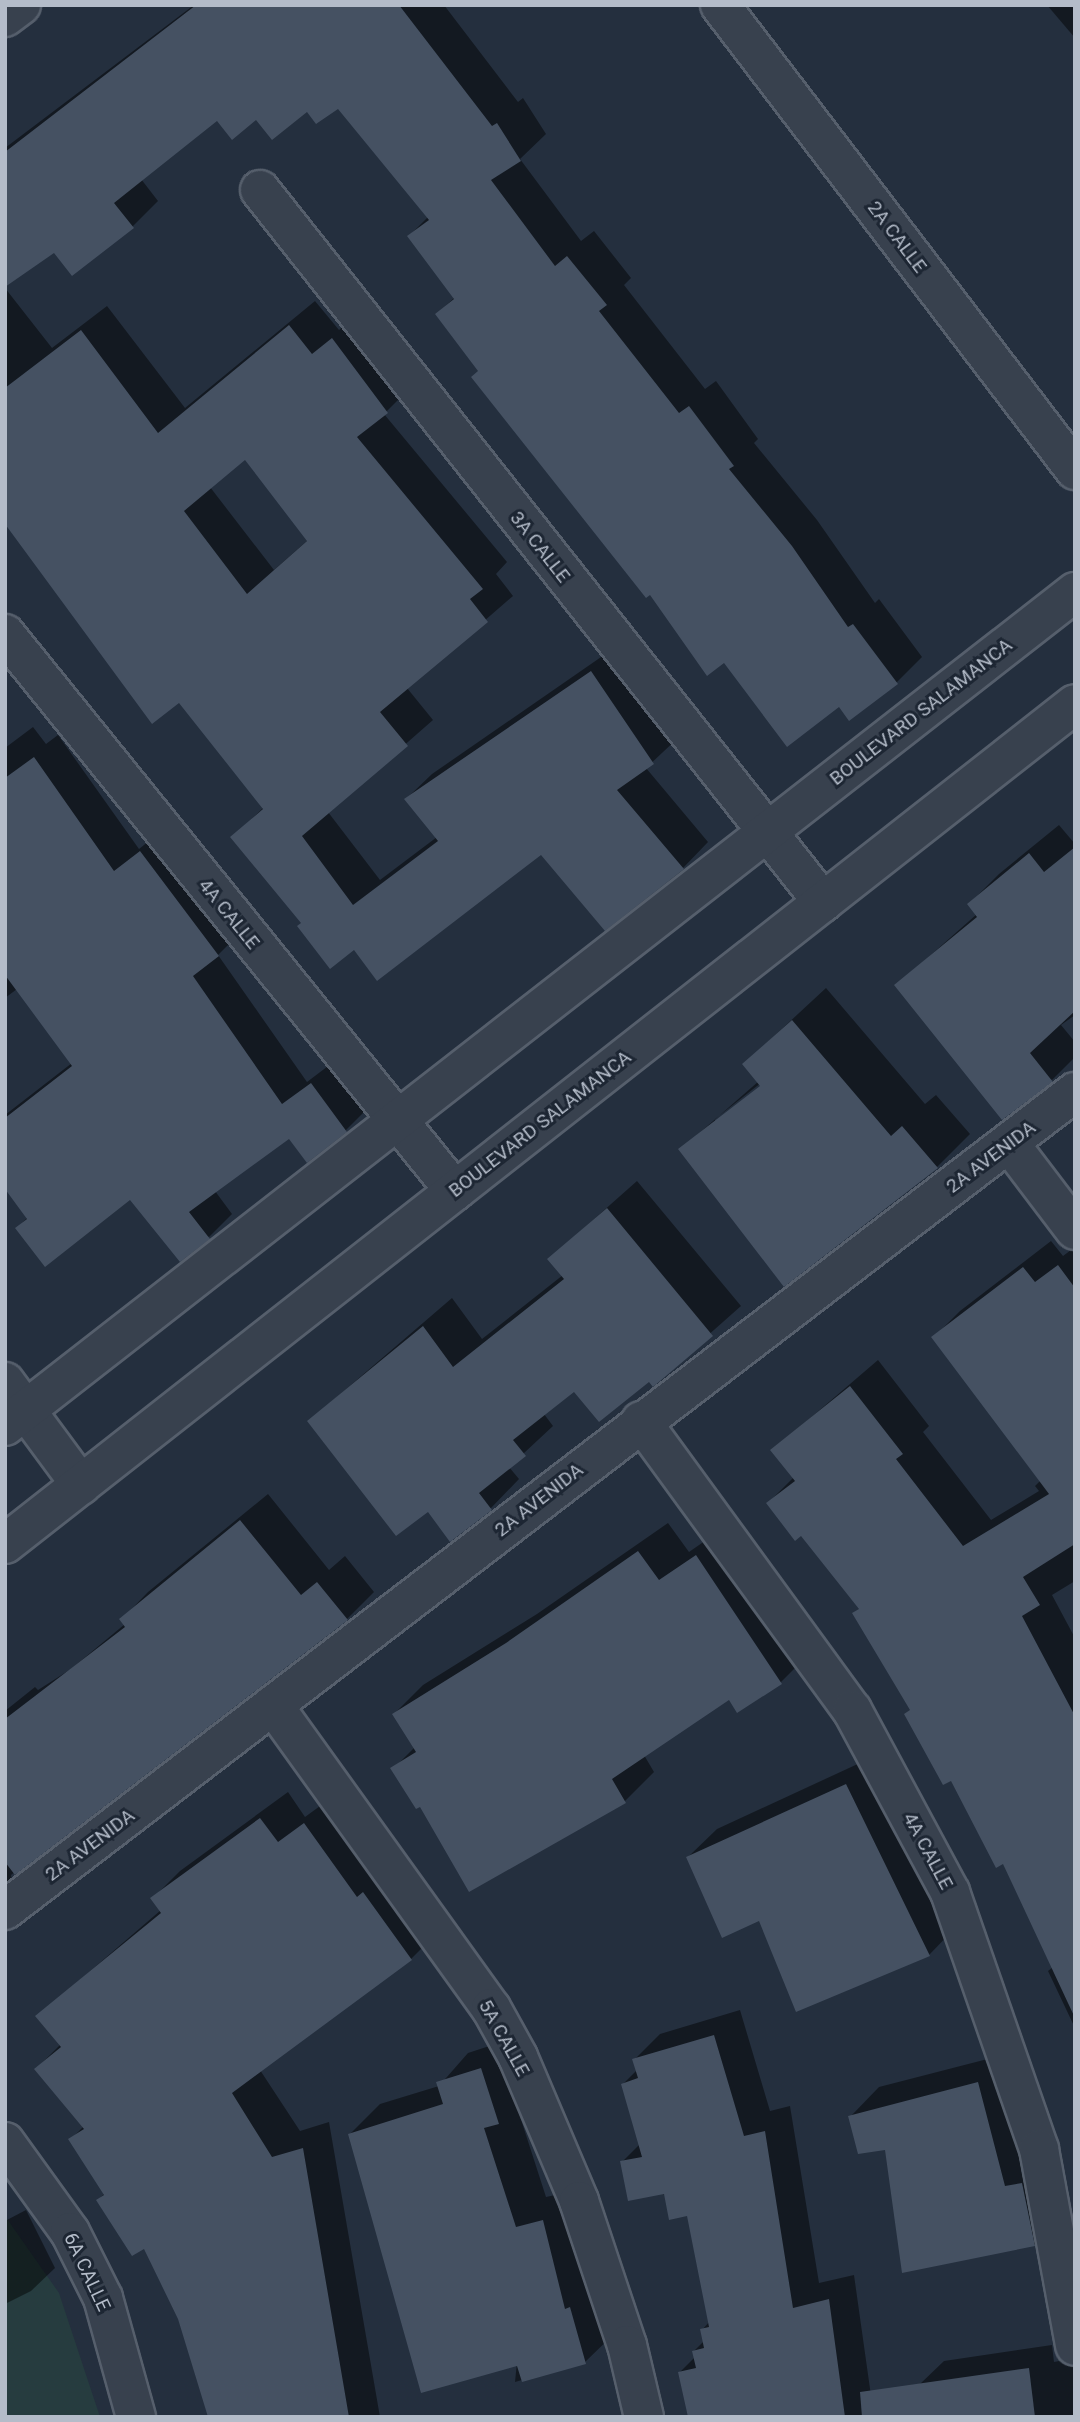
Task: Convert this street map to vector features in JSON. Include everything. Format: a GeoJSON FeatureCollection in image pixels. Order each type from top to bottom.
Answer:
{"type":"FeatureCollection","features":[{"type":"Feature","properties":{"kind":"street"},"geometry":{"type":"LineString","coordinates":[[5,17],[21,5]]}},
{"type":"Feature","properties":{"kind":"street","name":"2A CALLE"},"geometry":{"type":"LineString","coordinates":[[720,5],[1075,470]]}},
{"type":"Feature","properties":{"kind":"street","name":"3A CALLE"},"geometry":{"type":"LineString","coordinates":[[260,190],[823,902]]}},
{"type":"Feature","properties":{"kind":"street","name":"BOULEVARD SALAMANCA"},"geometry":{"type":"LineString","coordinates":[[12,1406],[396,1122],[1075,592]]}},
{"type":"Feature","properties":{"kind":"street","name":"4A CALLE"},"geometry":{"type":"LineString","coordinates":[[5,634],[396,1122],[455,1191]]}},
{"type":"Feature","properties":{"kind":"street","name":"BOULEVARD SALAMANCA"},"geometry":{"type":"LineString","coordinates":[[5,1544],[1075,704]]}},
{"type":"Feature","properties":{"kind":"street","name":"2A AVENIDA"},"geometry":{"type":"LineString","coordinates":[[5,1910],[641,1421],[1075,1092]]}},
{"type":"Feature","properties":{"kind":"street"},"geometry":{"type":"LineString","coordinates":[[1009,1143],[1075,1230]]}},
{"type":"Feature","properties":{"kind":"street"},"geometry":{"type":"LineString","coordinates":[[12,1406],[81,1485]]}},
{"type":"Feature","properties":{"kind":"street","name":"4A CALLE"},"geometry":{"type":"LineString","coordinates":[[641,1421],[852,1710],[950,1892],[1039,2149],[1075,2346]]}},
{"type":"Feature","properties":{"kind":"street","name":"5A CALLE"},"geometry":{"type":"LineString","coordinates":[[273,1705],[491,2008],[518,2057],[579,2201],[627,2345],[644,2417]]}},
{"type":"Feature","properties":{"kind":"street","name":"6A CALLE"},"geometry":{"type":"LineString","coordinates":[[5,2142],[69,2232],[103,2298],[136,2417]]}},
{"type":"Feature","properties":{"kind":"green space"},"geometry":{"type":"Polygon","coordinates":[[[5,2216],[59,2293],[100,2417],[5,2417],[5,2216]]]}},
{"type":"Feature","properties":{"kind":"building"},"geometry":{"type":"Polygon","coordinates":[[[196,5],[399,5],[492,126],[497,123],[521,161],[491,180],[555,266],[567,256],[607,305],[599,311],[679,413],[689,406],[734,466],[729,469],[792,546],[848,627],[853,624],[898,684],[849,721],[839,707],[787,747],[724,663],[707,676],[650,595],[646,598],[471,377],[478,371],[435,314],[454,299],[407,236],[429,220],[338,109],[316,124],[307,112],[272,140],[256,120],[232,140],[217,121],[114,203],[134,228],[72,276],[54,253],[5,287],[5,152],[196,5]]]}},
{"type":"Feature","properties":{"kind":"building"},"geometry":{"type":"Polygon","coordinates":[[[289,325],[312,354],[332,338],[388,413],[357,437],[483,589],[470,599],[488,622],[380,712],[408,746],[302,836],[353,905],[438,841],[404,799],[591,671],[654,764],[617,790],[684,869],[605,931],[541,855],[377,981],[354,950],[330,969],[297,926],[301,923],[230,837],[263,809],[179,703],[152,724],[5,524],[5,388],[81,330],[158,433],[289,325]],[[245,460],[184,511],[247,594],[307,541],[245,460]]]}},
{"type":"Feature","properties":{"kind":"building"},"geometry":{"type":"Polygon","coordinates":[[[34,757],[114,871],[140,851],[219,956],[193,976],[282,1104],[311,1083],[347,1132],[307,1163],[289,1139],[189,1212],[210,1239],[180,1262],[130,1200],[45,1267],[15,1228],[27,1219],[5,1189],[5,1118],[72,1066],[5,975],[5,778],[34,757]]]}},
{"type":"Feature","properties":{"kind":"building"},"geometry":{"type":"Polygon","coordinates":[[[1075,847],[1075,1011],[1030,1053],[1053,1082],[1002,1120],[894,985],[977,917],[967,904],[1029,853],[1044,872],[1075,847]]]}},
{"type":"Feature","properties":{"kind":"building"},"geometry":{"type":"Polygon","coordinates":[[[792,1020],[891,1136],[902,1126],[938,1168],[784,1287],[678,1149],[760,1086],[742,1064],[792,1020]]]}},
{"type":"Feature","properties":{"kind":"building"},"geometry":{"type":"Polygon","coordinates":[[[607,1208],[713,1336],[653,1387],[649,1382],[599,1422],[574,1392],[513,1440],[526,1456],[479,1493],[492,1510],[450,1542],[428,1512],[396,1536],[307,1421],[423,1326],[453,1367],[564,1279],[547,1259],[607,1208]]]}},
{"type":"Feature","properties":{"kind":"building"},"geometry":{"type":"Polygon","coordinates":[[[1058,1265],[1075,1288],[1075,1544],[1023,1577],[1040,1605],[1022,1616],[1075,1716],[1075,2018],[1003,1864],[996,1868],[951,1781],[943,1785],[904,1714],[910,1710],[852,1613],[859,1609],[801,1536],[795,1541],[766,1503],[795,1481],[770,1450],[850,1386],[903,1454],[896,1459],[963,1546],[1049,1494],[931,1337],[1023,1267],[1035,1282],[1058,1265]]]}},
{"type":"Feature","properties":{"kind":"building"},"geometry":{"type":"Polygon","coordinates":[[[240,1520],[301,1595],[317,1582],[348,1620],[15,1875],[5,1862],[5,1719],[125,1627],[119,1619],[240,1520]]]}},
{"type":"Feature","properties":{"kind":"building"},"geometry":{"type":"Polygon","coordinates":[[[638,1551],[659,1580],[696,1555],[782,1684],[737,1713],[729,1700],[612,1779],[626,1803],[469,1892],[420,1807],[416,1809],[390,1768],[416,1752],[392,1714],[506,1643],[638,1551]]]}},
{"type":"Feature","properties":{"kind":"building"},"geometry":{"type":"Polygon","coordinates":[[[846,1784],[930,1956],[796,2012],[759,1921],[722,1938],[686,1857],[846,1784]]]}},
{"type":"Feature","properties":{"kind":"building"},"geometry":{"type":"Polygon","coordinates":[[[260,1818],[278,1842],[304,1823],[357,1897],[363,1892],[412,1960],[232,2093],[272,2157],[303,2148],[349,2417],[208,2417],[178,2319],[144,2249],[132,2256],[96,2200],[104,2195],[68,2139],[84,2129],[34,2069],[61,2047],[35,2016],[161,1913],[150,1898],[260,1818]]]}},
{"type":"Feature","properties":{"kind":"building"},"geometry":{"type":"Polygon","coordinates":[[[714,2035],[744,2136],[765,2131],[793,2308],[829,2299],[845,2417],[688,2417],[678,2372],[696,2368],[692,2351],[704,2348],[700,2329],[709,2327],[687,2216],[669,2220],[664,2194],[628,2201],[620,2161],[642,2157],[621,2084],[638,2078],[632,2059],[714,2035]]]}},
{"type":"Feature","properties":{"kind":"building"},"geometry":{"type":"Polygon","coordinates":[[[481,2068],[499,2124],[484,2128],[516,2227],[543,2220],[565,2309],[570,2307],[586,2364],[522,2382],[517,2366],[421,2393],[348,2134],[443,2104],[436,2082],[481,2068]]]}},
{"type":"Feature","properties":{"kind":"building"},"geometry":{"type":"Polygon","coordinates":[[[978,2082],[1005,2186],[1022,2183],[1035,2246],[902,2273],[885,2150],[858,2154],[848,2116],[978,2082]]]}},
{"type":"Feature","properties":{"kind":"building"},"geometry":{"type":"Polygon","coordinates":[[[1029,2368],[1035,2417],[862,2417],[860,2392],[1029,2368]]]}}]}
